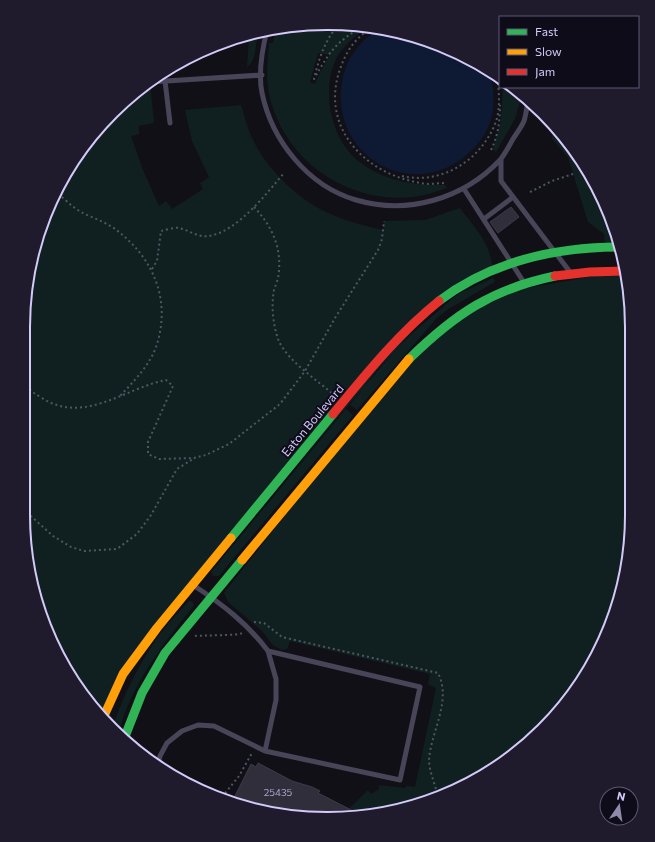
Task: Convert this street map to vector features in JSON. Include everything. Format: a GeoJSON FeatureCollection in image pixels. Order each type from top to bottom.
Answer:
{"type":"FeatureCollection","features":[{"type":"Feature","properties":{"kind":"street","name":"Eaton Boulevard"},"geometry":{"type":"LineString","coordinates":[[106,713],[115,688],[130,664],[192,584],[396,339],[412,324],[450,293],[472,281],[513,263],[554,252],[595,247],[614,247]]}},
{"type":"Feature","properties":{"kind":"street"},"geometry":{"type":"LineString","coordinates":[[126,733],[133,712],[152,673],[165,654],[405,363],[424,343],[448,322],[473,306],[498,293],[524,283],[550,276],[571,273],[619,271]]}},
{"type":"Feature","properties":{"kind":"lane"},"geometry":{"type":"LineString","coordinates":[[265,37],[261,55],[262,92],[273,128],[293,159],[322,184],[355,200],[392,207],[424,203],[453,195],[484,176],[501,159],[524,121],[527,107]]}},
{"type":"Feature","properties":{"kind":"lane"},"geometry":{"type":"LineString","coordinates":[[160,81],[262,75]]}},
{"type":"Feature","properties":{"kind":"lane"},"geometry":{"type":"LineString","coordinates":[[165,81],[170,123]]}},
{"type":"Feature","properties":{"kind":"lane"},"geometry":{"type":"LineString","coordinates":[[501,159],[501,181],[571,273]]}},
{"type":"Feature","properties":{"kind":"lane"},"geometry":{"type":"LineString","coordinates":[[464,189],[513,263],[524,283]]}},
{"type":"Feature","properties":{"kind":"lane"},"geometry":{"type":"LineString","coordinates":[[484,219],[513,197]]}},
{"type":"Feature","properties":{"kind":"lane"},"geometry":{"type":"LineString","coordinates":[[192,584],[211,597],[257,636],[268,651],[276,679],[276,700],[265,751]]}},
{"type":"Feature","properties":{"kind":"lane"},"geometry":{"type":"LineString","coordinates":[[159,760],[167,743],[182,731],[198,725],[214,726],[265,751],[400,780],[420,687],[268,651]]}},
{"type":"Feature","properties":{"kind":"path"},"geometry":{"type":"LineString","coordinates":[[333,30],[321,53],[314,79],[328,55],[340,41],[354,32]]}},
{"type":"Feature","properties":{"kind":"path"},"geometry":{"type":"LineString","coordinates":[[364,33],[347,52],[336,78],[335,106],[343,134],[361,157],[385,172],[422,184],[446,182]]}},
{"type":"Feature","properties":{"kind":"path"},"geometry":{"type":"LineString","coordinates":[[490,150],[495,141],[500,118],[498,83]]}},
{"type":"Feature","properties":{"kind":"path"},"geometry":{"type":"LineString","coordinates":[[385,172],[413,178],[441,175],[464,164],[483,146],[495,123],[500,98]]}},
{"type":"Feature","properties":{"kind":"path"},"geometry":{"type":"LineString","coordinates":[[152,270],[157,261],[161,231],[178,228],[196,235],[209,236],[229,229],[254,207],[284,173]]}},
{"type":"Feature","properties":{"kind":"path"},"geometry":{"type":"LineString","coordinates":[[530,192],[552,181],[573,174]]}},
{"type":"Feature","properties":{"kind":"path"},"geometry":{"type":"LineString","coordinates":[[61,196],[75,208],[115,229],[135,249],[152,270],[162,305],[157,345],[137,379],[120,397]]}},
{"type":"Feature","properties":{"kind":"path"},"geometry":{"type":"LineString","coordinates":[[254,207],[270,226],[279,252],[280,270],[274,292],[273,316],[278,340],[288,356],[335,396]]}},
{"type":"Feature","properties":{"kind":"path"},"geometry":{"type":"LineString","coordinates":[[30,390],[47,401],[70,409],[96,406],[154,382],[166,380],[173,386],[148,442],[148,454],[159,459],[194,458],[206,455],[229,444],[280,404],[305,370],[335,318],[378,250],[382,239],[384,221]]}},
{"type":"Feature","properties":{"kind":"path"},"geometry":{"type":"LineString","coordinates":[[30,515],[53,536],[71,547],[84,551],[117,549],[137,534],[151,515],[177,469],[194,458]]}},
{"type":"Feature","properties":{"kind":"path"},"geometry":{"type":"LineString","coordinates":[[194,636],[213,634],[238,635],[243,633]]}},
{"type":"Feature","properties":{"kind":"path"},"geometry":{"type":"LineString","coordinates":[[225,793],[240,776],[252,753]]}},
{"type":"Feature","properties":{"kind":"shaded area"},"geometry":{"type":"Polygon","coordinates":[[[328,30],[360,32],[337,57],[329,84],[331,114],[342,142],[351,154],[361,163],[380,174],[401,181],[423,185],[445,185],[447,188],[425,195],[412,197],[387,197],[362,192],[339,184],[319,171],[300,154],[286,135],[275,112],[267,82],[269,43],[273,43],[275,35],[289,33],[328,30]],[[318,53],[310,82],[315,84],[330,55],[318,53]]]}},
{"type":"Feature","properties":{"kind":"shaded area"},"geometry":{"type":"Polygon","coordinates":[[[257,39],[254,58],[247,67],[249,41],[257,39]]]}},
{"type":"Feature","properties":{"kind":"shaded area"},"geometry":{"type":"Polygon","coordinates":[[[151,88],[154,123],[139,126],[139,134],[131,136],[143,170],[159,206],[166,201],[172,209],[203,189],[200,183],[209,177],[192,141],[185,110],[241,105],[250,133],[260,153],[277,175],[298,195],[310,203],[321,210],[339,217],[358,224],[383,230],[384,221],[425,220],[460,208],[482,237],[492,261],[493,271],[431,309],[157,628],[106,713],[91,696],[70,663],[46,610],[36,573],[30,514],[30,328],[33,289],[40,251],[61,196],[80,162],[91,146],[117,117],[151,88]]]}},
{"type":"Feature","properties":{"kind":"shaded area"},"geometry":{"type":"Polygon","coordinates":[[[503,88],[505,88],[520,101],[515,119],[496,152],[493,149],[501,121],[503,88]]]}},
{"type":"Feature","properties":{"kind":"shaded area"},"geometry":{"type":"Polygon","coordinates":[[[553,133],[564,146],[585,179],[602,214],[614,247],[605,247],[604,234],[588,222],[568,157],[552,139],[553,133]]]}},
{"type":"Feature","properties":{"kind":"shaded area"},"geometry":{"type":"Polygon","coordinates":[[[619,272],[625,328],[625,514],[622,553],[615,591],[594,646],[575,680],[564,696],[538,725],[509,751],[493,762],[459,781],[423,796],[386,806],[352,810],[349,809],[368,790],[371,794],[379,789],[379,785],[405,788],[407,786],[415,787],[436,688],[428,684],[430,674],[290,641],[287,649],[282,650],[273,645],[261,630],[228,602],[224,593],[405,363],[498,293],[619,272]]]}},
{"type":"Feature","properties":{"kind":"shaded area"},"geometry":{"type":"Polygon","coordinates":[[[493,278],[495,281],[493,283],[447,310],[436,319],[357,410],[350,405],[377,370],[410,335],[458,294],[493,278]]]}},
{"type":"Feature","properties":{"kind":"shaded area"},"geometry":{"type":"Polygon","coordinates":[[[346,409],[353,415],[219,576],[213,576],[211,572],[346,409]]]}},
{"type":"Feature","properties":{"kind":"shaded area"},"geometry":{"type":"Polygon","coordinates":[[[189,601],[192,601],[194,605],[148,667],[131,699],[120,728],[115,722],[126,694],[150,649],[172,619],[189,601]]]}},
{"type":"Feature","properties":{"kind":"water"},"geometry":{"type":"Polygon","coordinates":[[[373,34],[386,36],[423,46],[459,61],[491,79],[494,101],[491,119],[480,142],[461,160],[437,171],[425,174],[412,174],[395,171],[379,164],[366,154],[355,142],[347,128],[342,112],[341,95],[343,77],[348,63],[356,49],[373,34]]]}},
{"type":"Feature","properties":{"kind":"building"},"geometry":{"type":"Polygon","coordinates":[[[511,207],[519,217],[498,233],[490,222],[511,207]]]}},
{"type":"Feature","properties":{"kind":"building"},"geometry":{"type":"Polygon","coordinates":[[[258,763],[292,781],[312,787],[320,791],[318,793],[352,810],[328,812],[289,809],[251,802],[235,797],[251,764],[256,767],[258,763]]]}},
{"type":"Feature","properties":{"kind":"traffic: fast"},"geometry":{"type":"LineString","coordinates":[[439,301],[459,287],[480,276],[524,259],[571,250],[614,247]]}},
{"type":"Feature","properties":{"kind":"traffic: fast"},"geometry":{"type":"LineString","coordinates":[[409,359],[442,329],[459,316],[493,296],[533,281],[555,276]]}},
{"type":"Feature","properties":{"kind":"traffic: fast"},"geometry":{"type":"LineString","coordinates":[[231,538],[333,414]]}},
{"type":"Feature","properties":{"kind":"traffic: fast"},"geometry":{"type":"LineString","coordinates":[[126,733],[142,693],[165,653],[242,560]]}},
{"type":"Feature","properties":{"kind":"traffic: slow"},"geometry":{"type":"LineString","coordinates":[[242,560],[409,359]]}},
{"type":"Feature","properties":{"kind":"traffic: slow"},"geometry":{"type":"LineString","coordinates":[[105,713],[123,674],[157,628],[231,538]]}},
{"type":"Feature","properties":{"kind":"traffic: jam"},"geometry":{"type":"LineString","coordinates":[[555,276],[590,272],[619,271]]}},
{"type":"Feature","properties":{"kind":"traffic: jam"},"geometry":{"type":"LineString","coordinates":[[333,414],[370,369],[396,341],[439,301]]}}]}
